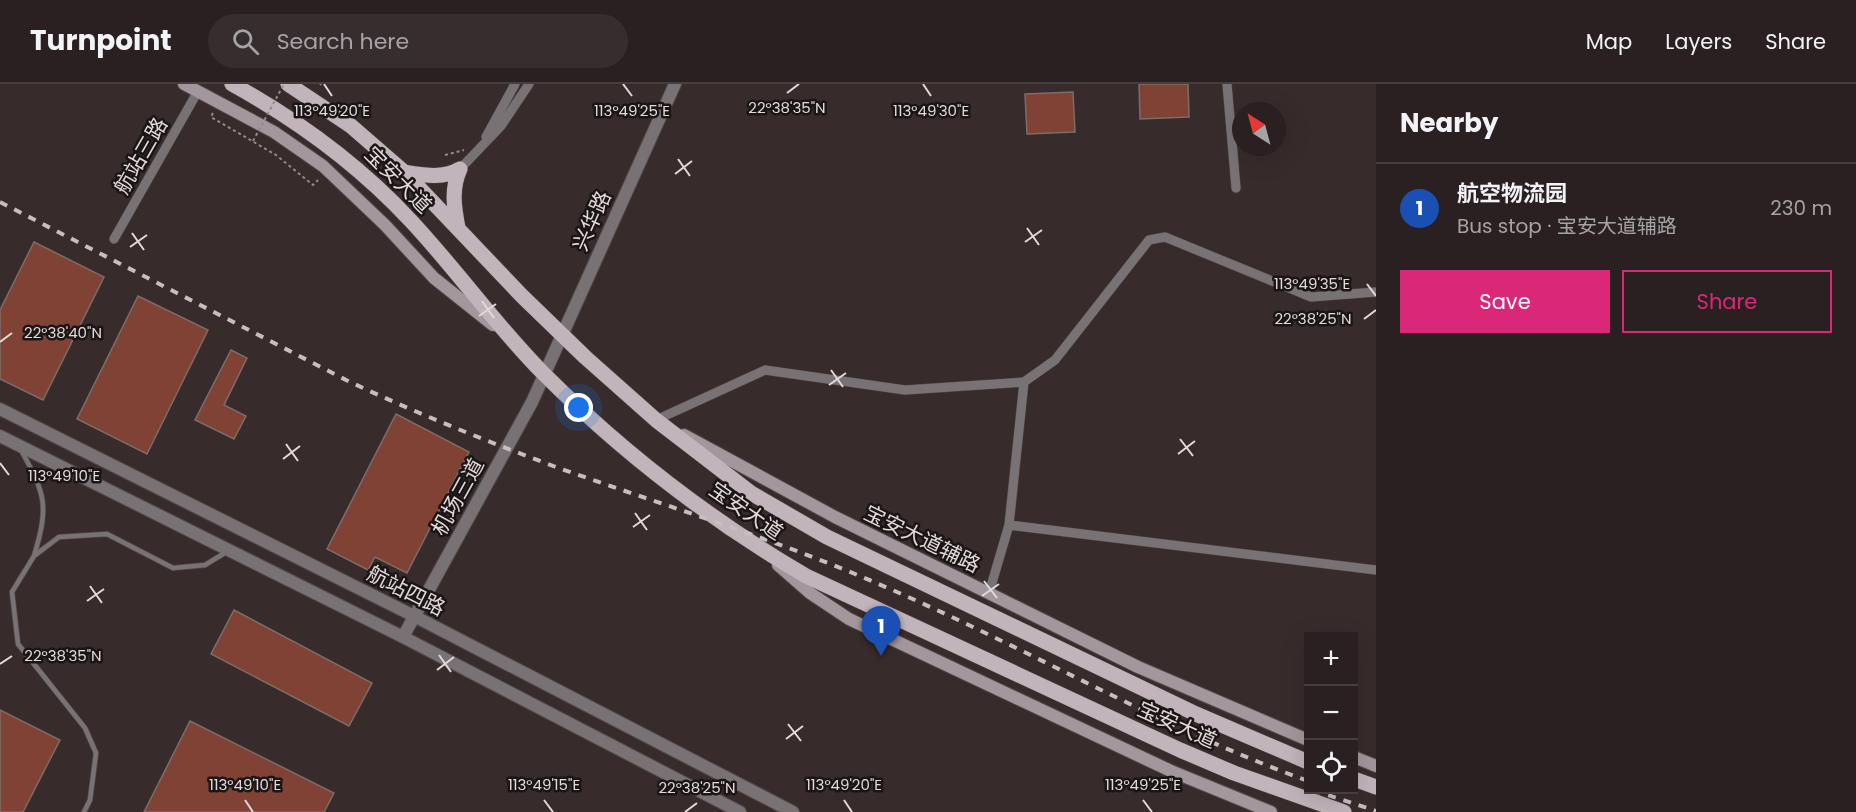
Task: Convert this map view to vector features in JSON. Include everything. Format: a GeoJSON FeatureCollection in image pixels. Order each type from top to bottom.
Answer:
{"type":"FeatureCollection","features":[{"type":"Feature","properties":{"kind":"main road"},"geometry":{"type":"LineString","coordinates":[[184,84],[274,132],[323,166],[372,211],[434,278],[510,338]]}},
{"type":"Feature","properties":{"kind":"main road","name":"宝安大道"},"geometry":{"type":"LineString","coordinates":[[232,84],[292,118],[353,164],[411,222],[510,338],[545,375],[580,408],[659,474],[754,544],[806,576],[1180,750],[1234,773],[1344,812]]}},
{"type":"Feature","properties":{"kind":"main road","name":"宝安大道"},"geometry":{"type":"LineString","coordinates":[[286,84],[351,126],[404,172],[562,335],[656,420],[751,493],[827,537],[1185,709],[1304,760]]}},
{"type":"Feature","properties":{"kind":"main road"},"geometry":{"type":"LineString","coordinates":[[404,172],[429,176],[453,174],[460,169]]}},
{"type":"Feature","properties":{"kind":"main road"},"geometry":{"type":"LineString","coordinates":[[458,228],[453,200],[460,169]]}},
{"type":"Feature","properties":{"kind":"main road","name":"宝安大道辅路"},"geometry":{"type":"LineString","coordinates":[[656,420],[781,489],[1138,667],[1304,738]]}},
{"type":"Feature","properties":{"kind":"main road"},"geometry":{"type":"LineString","coordinates":[[754,544],[810,593],[849,619],[1171,771],[1271,812]]}},
{"type":"Feature","properties":{"kind":"main road"},"geometry":{"type":"LineString","coordinates":[[1358,759],[1376,766]]}},
{"type":"Feature","properties":{"kind":"main road"},"geometry":{"type":"LineString","coordinates":[[1358,781],[1376,787]]}},
{"type":"Feature","properties":{"kind":"street"},"geometry":{"type":"LineString","coordinates":[[460,169],[488,134],[515,84]]}},
{"type":"Feature","properties":{"kind":"street"},"geometry":{"type":"LineString","coordinates":[[460,169],[501,126],[529,84]]}},
{"type":"Feature","properties":{"kind":"street","name":"兴华路"},"geometry":{"type":"LineString","coordinates":[[545,375],[675,84]]}},
{"type":"Feature","properties":{"kind":"street"},"geometry":{"type":"LineString","coordinates":[[1227,84],[1236,188]]}},
{"type":"Feature","properties":{"kind":"street","name":"航站三路"},"geometry":{"type":"LineString","coordinates":[[114,239],[198,91]]}},
{"type":"Feature","properties":{"kind":"street"},"geometry":{"type":"LineString","coordinates":[[656,420],[765,370],[905,390],[1024,382],[1055,360],[1149,240],[1165,237],[1311,297],[1376,292]]}},
{"type":"Feature","properties":{"kind":"street","name":"机场三道"},"geometry":{"type":"LineString","coordinates":[[403,637],[545,375]]}},
{"type":"Feature","properties":{"kind":"street"},"geometry":{"type":"LineString","coordinates":[[989,593],[1009,525],[1024,382]]}},
{"type":"Feature","properties":{"kind":"street","name":"航站四路"},"geometry":{"type":"LineString","coordinates":[[0,408],[414,616],[793,812]]}},
{"type":"Feature","properties":{"kind":"street","name":"航站四路"},"geometry":{"type":"LineString","coordinates":[[0,436],[403,637],[740,812]]}},
{"type":"Feature","properties":{"kind":"street"},"geometry":{"type":"LineString","coordinates":[[1009,525],[1376,570]]}},
{"type":"Feature","properties":{"kind":"lane"},"geometry":{"type":"LineString","coordinates":[[18,445],[44,495],[44,524],[34,556],[12,592],[18,644],[85,728],[96,753],[90,800],[84,812]]}},
{"type":"Feature","properties":{"kind":"lane"},"geometry":{"type":"LineString","coordinates":[[34,556],[59,537],[107,534],[174,568],[205,565],[229,550]]}},
{"type":"Feature","properties":{"kind":"path"},"geometry":{"type":"LineString","coordinates":[[253,141],[286,84]]}},
{"type":"Feature","properties":{"kind":"path"},"geometry":{"type":"LineString","coordinates":[[210,117],[276,155],[313,185],[318,180]]}},
{"type":"Feature","properties":{"kind":"building"},"geometry":{"type":"Polygon","coordinates":[[[1139,84],[1188,84],[1189,117],[1140,119],[1139,84]]]}},
{"type":"Feature","properties":{"kind":"building"},"geometry":{"type":"Polygon","coordinates":[[[1073,92],[1075,132],[1027,134],[1025,94],[1073,92]]]}},
{"type":"Feature","properties":{"kind":"building"},"geometry":{"type":"Polygon","coordinates":[[[34,242],[104,277],[43,400],[0,379],[0,310],[34,242]]]}},
{"type":"Feature","properties":{"kind":"building"},"geometry":{"type":"Polygon","coordinates":[[[138,296],[208,330],[147,454],[77,419],[138,296]]]}},
{"type":"Feature","properties":{"kind":"building"},"geometry":{"type":"Polygon","coordinates":[[[231,350],[247,358],[224,405],[246,416],[234,439],[195,420],[231,350]]]}},
{"type":"Feature","properties":{"kind":"building"},"geometry":{"type":"Polygon","coordinates":[[[396,414],[469,452],[407,573],[375,557],[368,570],[327,549],[396,414]]]}},
{"type":"Feature","properties":{"kind":"building"},"geometry":{"type":"Polygon","coordinates":[[[234,610],[372,683],[349,726],[211,654],[234,610]]]}},
{"type":"Feature","properties":{"kind":"building"},"geometry":{"type":"Polygon","coordinates":[[[0,710],[60,740],[23,812],[0,812],[0,710]]]}},
{"type":"Feature","properties":{"kind":"building"},"geometry":{"type":"Polygon","coordinates":[[[190,721],[334,793],[324,812],[144,812],[190,721]]]}},
{"type":"Feature","properties":{"kind":"railway"},"geometry":{"type":"LineString","coordinates":[[0,202],[348,381],[399,404],[556,467],[808,555],[890,589],[995,637],[1202,738],[1304,779]]}},
{"type":"Feature","properties":{"kind":"railway"},"geometry":{"type":"LineString","coordinates":[[1325,794],[1376,811]]}},
{"type":"Feature","properties":{"kind":"place","name":"航空物流园"},"geometry":{"type":"Point","coordinates":[881,656]}}]}
